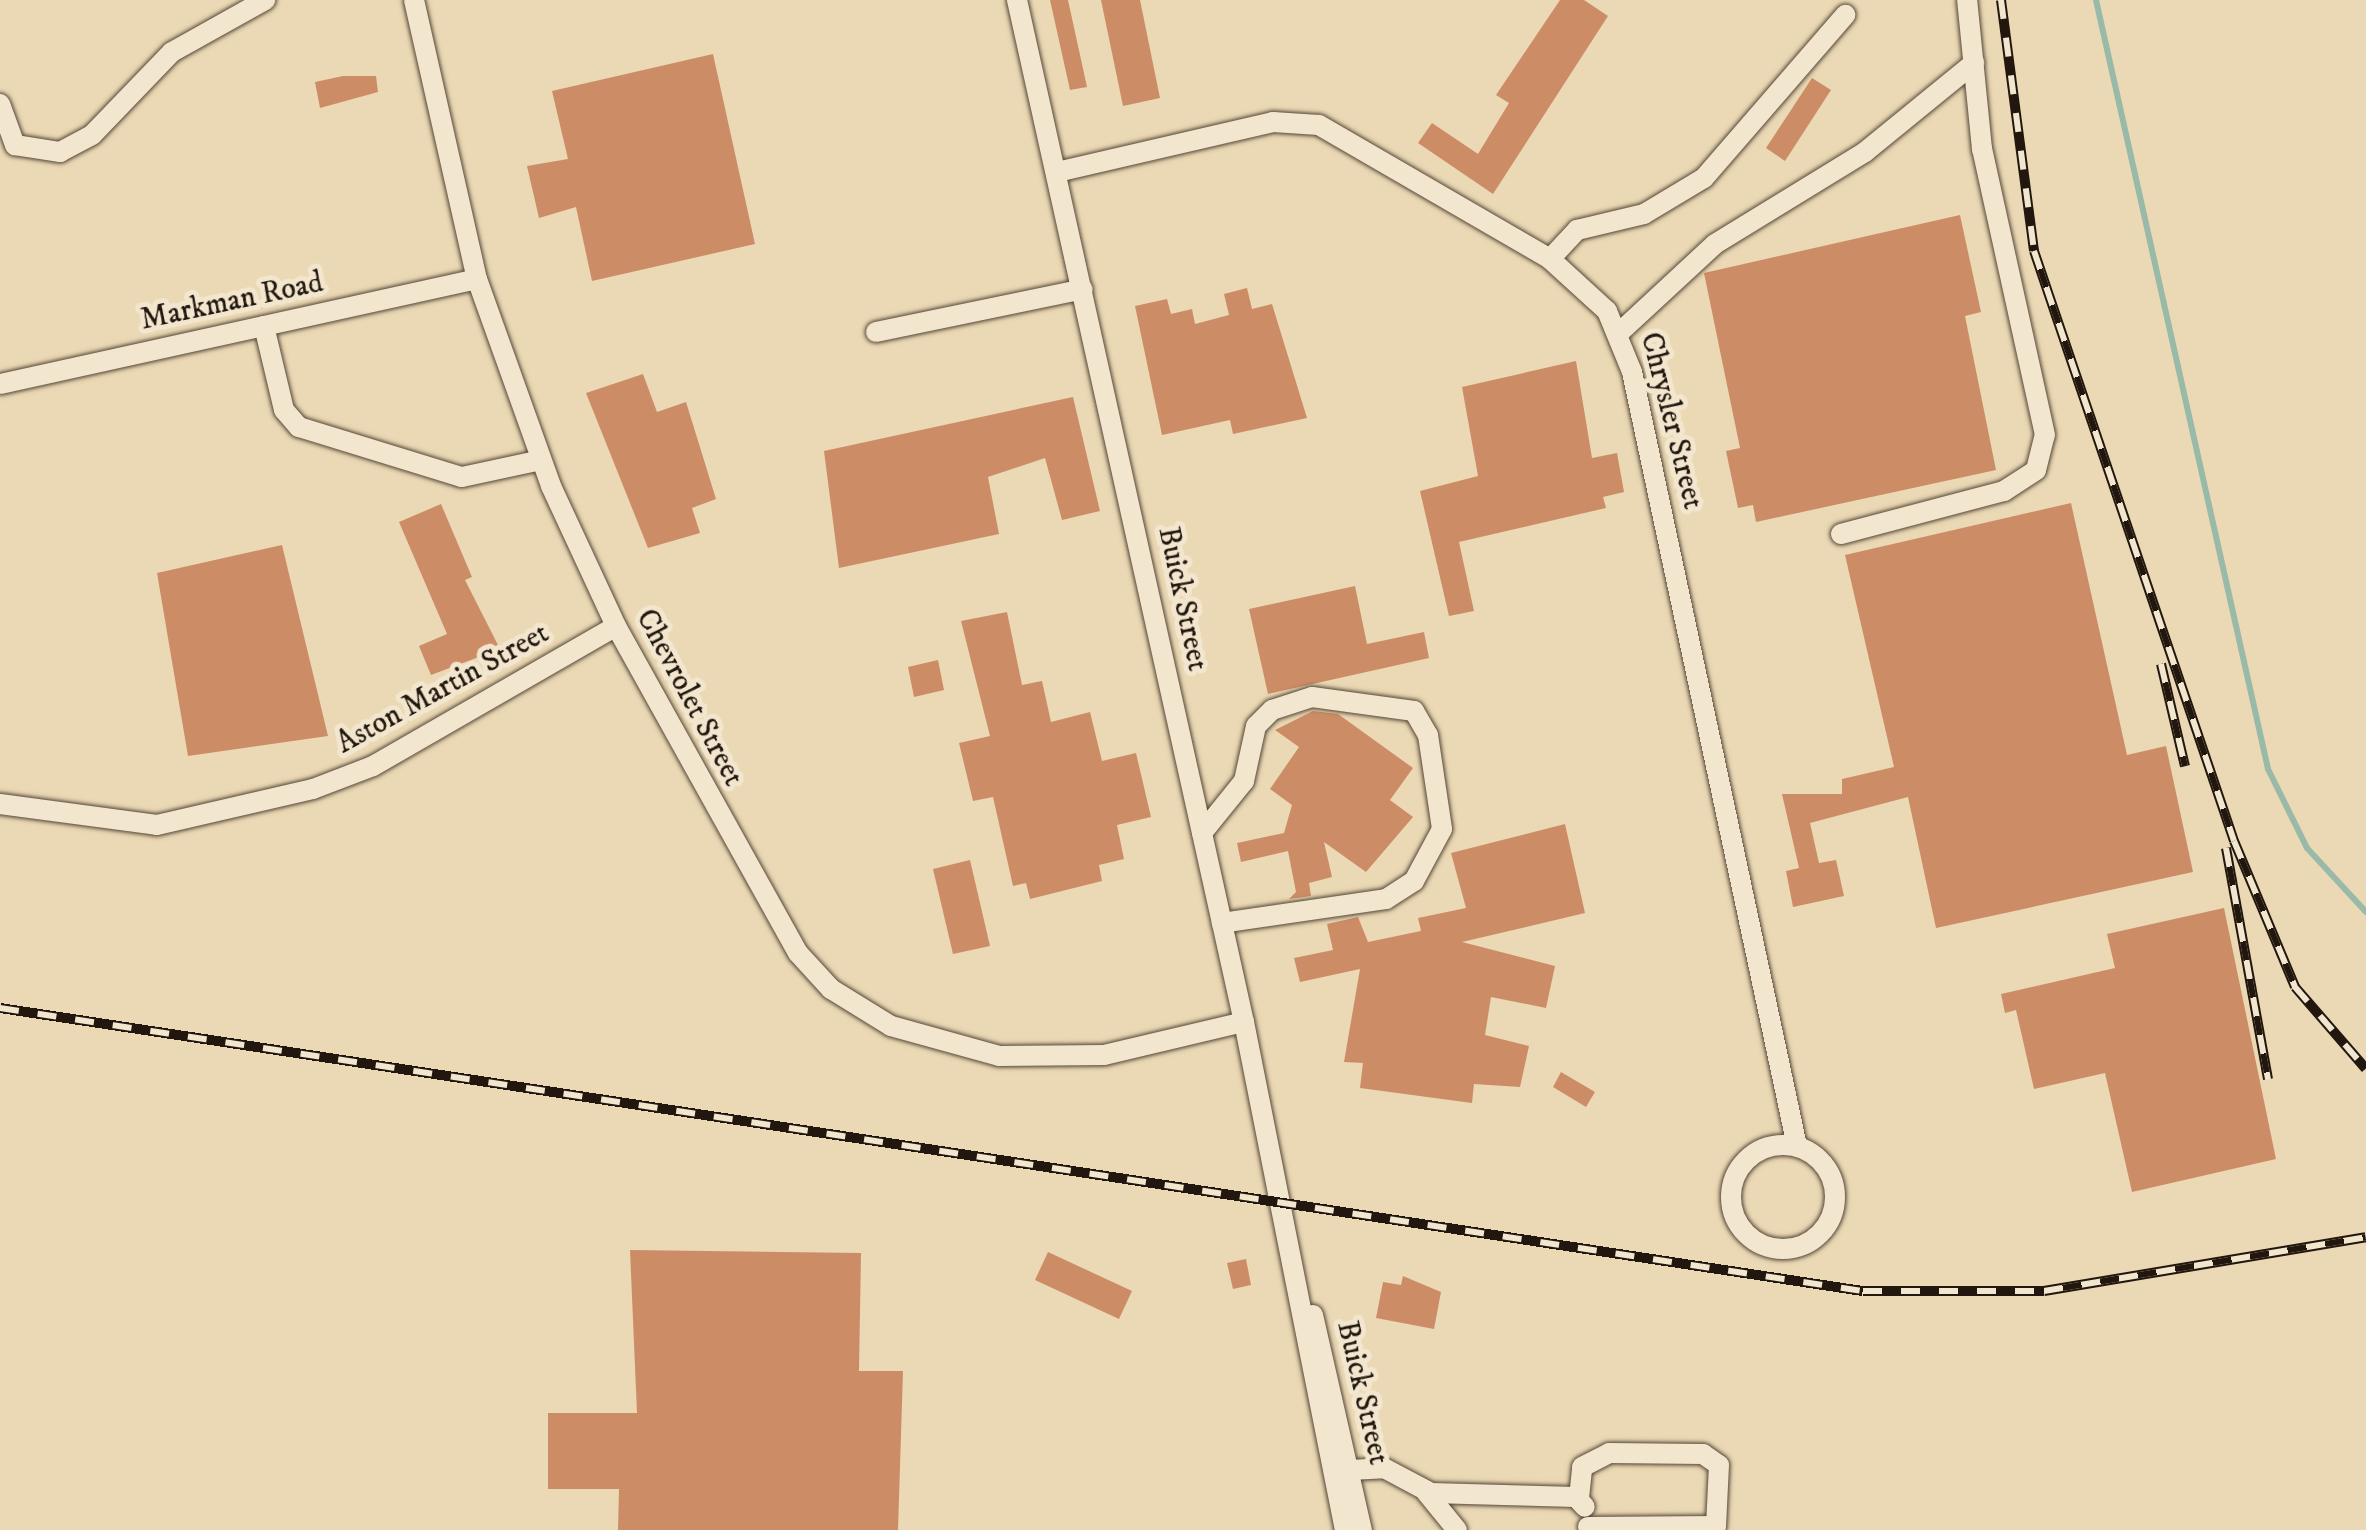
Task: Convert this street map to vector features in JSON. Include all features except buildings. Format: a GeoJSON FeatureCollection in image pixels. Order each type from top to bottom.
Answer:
{"type":"FeatureCollection","features":[{"type":"Feature","properties":{"kind":"lane"},"geometry":{"type":"LineString","coordinates":[[0,104],[15,145],[60,152],[92,136],[172,52],[265,0]]}},
{"type":"Feature","properties":{"kind":"lane","name":"Chevrolet Street"},"geometry":{"type":"LineString","coordinates":[[414,0],[478,278],[541,460],[616,626],[770,915],[831,990],[858,1008],[932,1043],[1031,1058],[1104,1055],[1244,1022]]}},
{"type":"Feature","properties":{"kind":"lane","name":"Buick Street"},"geometry":{"type":"LineString","coordinates":[[1017,0],[1244,1022],[1345,1530]]}},
{"type":"Feature","properties":{"kind":"lane"},"geometry":{"type":"LineString","coordinates":[[1841,534],[2004,491],[2036,470],[2045,435],[1982,149],[1968,0]]}},
{"type":"Feature","properties":{"kind":"lane"},"geometry":{"type":"LineString","coordinates":[[1550,259],[1577,230],[1644,214],[1704,178],[1844,15]]}},
{"type":"Feature","properties":{"kind":"lane"},"geometry":{"type":"LineString","coordinates":[[1620,332],[1716,244],[1865,152],[1974,63]]}},
{"type":"Feature","properties":{"kind":"lane","name":"Chrysler Street"},"geometry":{"type":"LineString","coordinates":[[1058,172],[1304,122],[1330,128],[1550,259],[1620,332],[1797,1146]]}},
{"type":"Feature","properties":{"kind":"lane","name":"Markman Road"},"geometry":{"type":"LineString","coordinates":[[0,384],[478,278]]}},
{"type":"Feature","properties":{"kind":"lane"},"geometry":{"type":"LineString","coordinates":[[876,332],[1083,289]]}},
{"type":"Feature","properties":{"kind":"lane"},"geometry":{"type":"LineString","coordinates":[[264,326],[284,410],[299,427],[462,476],[541,460]]}},
{"type":"Feature","properties":{"kind":"lane","name":"Aston Martin Street"},"geometry":{"type":"LineString","coordinates":[[0,804],[156,825],[313,789],[374,766],[616,626]]}},
{"type":"Feature","properties":{"kind":"lane"},"geometry":{"type":"LineString","coordinates":[[1202,833],[1244,781],[1256,726],[1272,710],[1312,698],[1414,712],[1428,735],[1442,829],[1414,880],[1386,899],[1222,922]]}},
{"type":"Feature","properties":{"kind":"lane"},"geometry":{"type":"LineString","coordinates":[[1797,1146],[1828,1168],[1836,1206],[1798,1248],[1760,1244],[1734,1217],[1734,1179],[1759,1150],[1797,1146]]}},
{"type":"Feature","properties":{"kind":"lane","name":"Buick Street"},"geometry":{"type":"LineString","coordinates":[[1284,1213],[1362,1530]]}},
{"type":"Feature","properties":{"kind":"lane"},"geometry":{"type":"LineString","coordinates":[[1703,1454],[1720,1466],[1721,1506],[1707,1529],[1588,1528],[1579,1498],[1587,1460],[1703,1454]]}},
{"type":"Feature","properties":{"kind":"lane"},"geometry":{"type":"LineString","coordinates":[[1350,1470],[1384,1468],[1426,1492],[1458,1530]]}},
{"type":"Feature","properties":{"kind":"lane"},"geometry":{"type":"LineString","coordinates":[[1426,1492],[1579,1498]]}},
{"type":"Feature","properties":{"kind":"waterway"},"geometry":{"type":"LineString","coordinates":[[2096,0],[2268,769],[2307,848],[2366,912]]}},
{"type":"Feature","properties":{"kind":"railway"},"geometry":{"type":"LineString","coordinates":[[2001,0],[2034,251],[2234,841],[2295,987],[2366,1069]]}},
{"type":"Feature","properties":{"kind":"railway"},"geometry":{"type":"LineString","coordinates":[[2161,664],[2185,766]]}},
{"type":"Feature","properties":{"kind":"railway"},"geometry":{"type":"LineString","coordinates":[[2226,848],[2268,1079]]}},
{"type":"Feature","properties":{"kind":"railway"},"geometry":{"type":"LineString","coordinates":[[0,1008],[1863,1291],[2044,1291],[2366,1237]]}}]}
